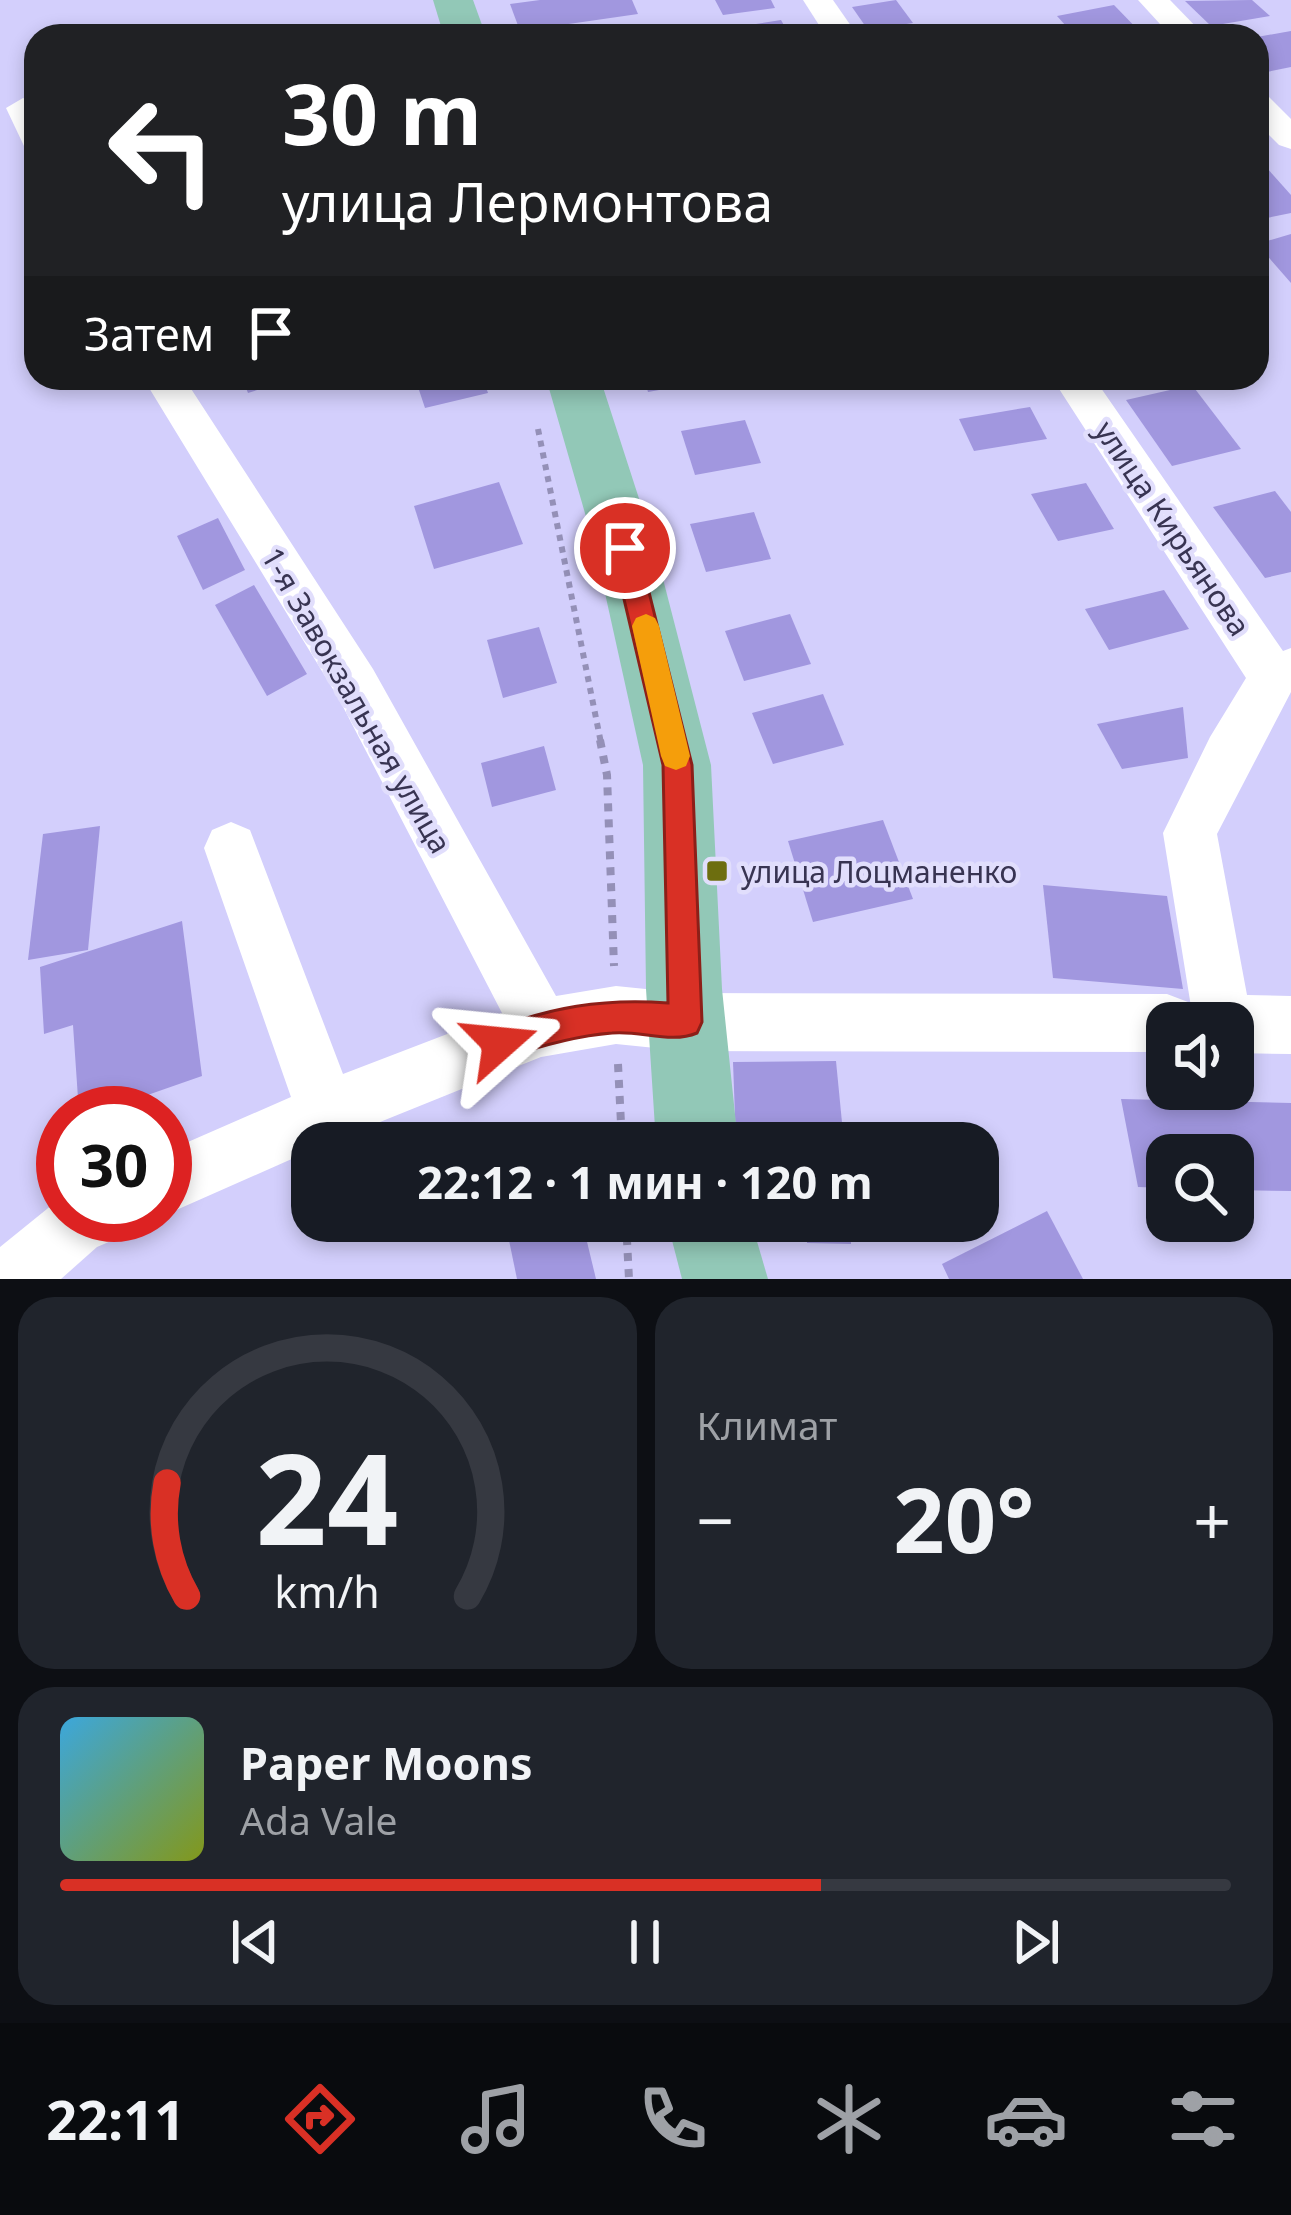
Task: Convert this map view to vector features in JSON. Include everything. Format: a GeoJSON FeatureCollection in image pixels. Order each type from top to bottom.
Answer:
{"type":"FeatureCollection","features":[{"type":"Feature","properties":{"kind":"main road"},"geometry":{"type":"LineString","coordinates":[[555,401],[625,548],[677,765],[651,1018],[689,1122]]}},
{"type":"Feature","properties":{"kind":"main road"},"geometry":{"type":"LineString","coordinates":[[715,1242],[724,1279]]}},
{"type":"Feature","properties":{"kind":"street"},"geometry":{"type":"LineString","coordinates":[[1154,0],[1177,24]]}},
{"type":"Feature","properties":{"kind":"street"},"geometry":{"type":"LineString","coordinates":[[1269,116],[1291,138]]}},
{"type":"Feature","properties":{"kind":"street","name":"1-я Завокзальная улица"},"geometry":{"type":"LineString","coordinates":[[171,390],[356,684],[541,1028]]}},
{"type":"Feature","properties":{"kind":"street","name":"улица Кирьянова"},"geometry":{"type":"LineString","coordinates":[[1081,390],[1282,673]]}},
{"type":"Feature","properties":{"kind":"street"},"geometry":{"type":"LineString","coordinates":[[1219,1002],[1190,833],[1228,754],[1282,673]]}},
{"type":"Feature","properties":{"kind":"street"},"geometry":{"type":"LineString","coordinates":[[231,848],[327,1112]]}},
{"type":"Feature","properties":{"kind":"street"},"geometry":{"type":"LineString","coordinates":[[192,1172],[327,1112],[541,1028],[651,1018],[1146,1023]]}},
{"type":"Feature","properties":{"kind":"street"},"geometry":{"type":"LineString","coordinates":[[1254,1024],[1291,1025]]}},
{"type":"Feature","properties":{"kind":"street"},"geometry":{"type":"LineString","coordinates":[[19,1277],[55,1242]]}},
{"type":"Feature","properties":{"kind":"path"},"geometry":{"type":"LineString","coordinates":[[555,401],[607,775],[651,1018],[627,1122]]}},
{"type":"Feature","properties":{"kind":"path"},"geometry":{"type":"LineString","coordinates":[[627,1242],[629,1279]]}},
{"type":"Feature","properties":{"kind":"building"},"geometry":{"type":"Polygon","coordinates":[[[632,0],[638,14],[569,24],[517,24],[510,4],[632,0]]]}},
{"type":"Feature","properties":{"kind":"building"},"geometry":{"type":"Polygon","coordinates":[[[715,0],[771,0],[775,8],[723,15],[715,0]]]}},
{"type":"Feature","properties":{"kind":"building"},"geometry":{"type":"Polygon","coordinates":[[[896,0],[913,23],[864,24],[852,7],[896,0]]]}},
{"type":"Feature","properties":{"kind":"building"},"geometry":{"type":"Polygon","coordinates":[[[1252,0],[1270,16],[1209,24],[1185,1],[1252,0]]]}},
{"type":"Feature","properties":{"kind":"building"},"geometry":{"type":"Polygon","coordinates":[[[1114,5],[1132,24],[1064,24],[1057,16],[1114,5]]]}},
{"type":"Feature","properties":{"kind":"building"},"geometry":{"type":"Polygon","coordinates":[[[1291,31],[1291,67],[1269,72],[1269,35],[1291,31]]]}},
{"type":"Feature","properties":{"kind":"building"},"geometry":{"type":"Polygon","coordinates":[[[1269,170],[1291,195],[1291,213],[1269,218],[1269,170]]]}},
{"type":"Feature","properties":{"kind":"building"},"geometry":{"type":"Polygon","coordinates":[[[1291,234],[1291,283],[1269,258],[1269,240],[1291,234]]]}},
{"type":"Feature","properties":{"kind":"building"},"geometry":{"type":"Polygon","coordinates":[[[419,390],[488,393],[425,408],[419,390]]]}},
{"type":"Feature","properties":{"kind":"building"},"geometry":{"type":"Polygon","coordinates":[[[1170,390],[1196,390],[1241,449],[1172,466],[1126,400],[1170,390]]]}},
{"type":"Feature","properties":{"kind":"building"},"geometry":{"type":"Polygon","coordinates":[[[1030,407],[1047,439],[974,451],[959,419],[1030,407]]]}},
{"type":"Feature","properties":{"kind":"building"},"geometry":{"type":"Polygon","coordinates":[[[745,420],[761,463],[695,475],[681,431],[745,420]]]}},
{"type":"Feature","properties":{"kind":"building"},"geometry":{"type":"Polygon","coordinates":[[[499,482],[523,544],[434,569],[414,506],[499,482]]]}},
{"type":"Feature","properties":{"kind":"building"},"geometry":{"type":"Polygon","coordinates":[[[1086,483],[1114,529],[1058,541],[1031,494],[1086,483]]]}},
{"type":"Feature","properties":{"kind":"building"},"geometry":{"type":"Polygon","coordinates":[[[1275,491],[1291,512],[1291,572],[1265,578],[1213,507],[1275,491]]]}},
{"type":"Feature","properties":{"kind":"building"},"geometry":{"type":"Polygon","coordinates":[[[754,512],[771,559],[706,572],[690,524],[754,512]]]}},
{"type":"Feature","properties":{"kind":"building"},"geometry":{"type":"Polygon","coordinates":[[[218,518],[245,570],[203,590],[177,536],[218,518]]]}},
{"type":"Feature","properties":{"kind":"building"},"geometry":{"type":"Polygon","coordinates":[[[254,585],[307,674],[267,696],[215,605],[254,585]]]}},
{"type":"Feature","properties":{"kind":"building"},"geometry":{"type":"Polygon","coordinates":[[[1164,590],[1189,629],[1109,650],[1085,609],[1164,590]]]}},
{"type":"Feature","properties":{"kind":"building"},"geometry":{"type":"Polygon","coordinates":[[[790,614],[811,664],[744,681],[725,631],[790,614]]]}},
{"type":"Feature","properties":{"kind":"building"},"geometry":{"type":"Polygon","coordinates":[[[539,627],[557,683],[503,698],[487,640],[539,627]]]}},
{"type":"Feature","properties":{"kind":"building"},"geometry":{"type":"Polygon","coordinates":[[[823,694],[844,745],[773,764],[752,713],[823,694]]]}},
{"type":"Feature","properties":{"kind":"building"},"geometry":{"type":"Polygon","coordinates":[[[1183,707],[1188,758],[1122,769],[1097,724],[1183,707]]]}},
{"type":"Feature","properties":{"kind":"building"},"geometry":{"type":"Polygon","coordinates":[[[544,746],[556,790],[492,807],[481,763],[544,746]]]}},
{"type":"Feature","properties":{"kind":"building"},"geometry":{"type":"Polygon","coordinates":[[[883,820],[913,899],[813,922],[788,841],[883,820]]]}},
{"type":"Feature","properties":{"kind":"building"},"geometry":{"type":"Polygon","coordinates":[[[100,826],[88,950],[28,960],[43,834],[100,826]]]}},
{"type":"Feature","properties":{"kind":"building"},"geometry":{"type":"Polygon","coordinates":[[[1043,885],[1167,896],[1183,989],[1053,978],[1043,885]]]}},
{"type":"Feature","properties":{"kind":"building"},"geometry":{"type":"Polygon","coordinates":[[[182,921],[202,1076],[173,1086],[77,1086],[73,1025],[44,1034],[40,967],[182,921]]]}},
{"type":"Feature","properties":{"kind":"building"},"geometry":{"type":"Polygon","coordinates":[[[836,1061],[842,1122],[735,1122],[733,1062],[836,1061]]]}},
{"type":"Feature","properties":{"kind":"building"},"geometry":{"type":"Polygon","coordinates":[[[1121,1099],[1146,1100],[1146,1110],[1254,1110],[1254,1102],[1291,1103],[1291,1191],[1254,1190],[1254,1134],[1146,1134],[1146,1187],[1138,1187],[1121,1099]]]}},
{"type":"Feature","properties":{"kind":"building"},"geometry":{"type":"Polygon","coordinates":[[[1047,1211],[1083,1279],[949,1279],[942,1264],[986,1242],[999,1242],[999,1235],[1047,1211]]]}},
{"type":"Feature","properties":{"kind":"building"},"geometry":{"type":"Polygon","coordinates":[[[509,1242],[587,1242],[596,1279],[517,1279],[509,1242]]]}},
{"type":"Feature","properties":{"kind":"slow traffic"},"geometry":{"type":"LineString","coordinates":[[646,626],[676,756]]}},
{"type":"Feature","properties":{"kind":"place","name":"улица Лоцманенко"},"geometry":{"type":"Point","coordinates":[717,871]}},
{"type":"Feature","properties":{"kind":"route"},"geometry":{"type":"LineString","coordinates":[[500,1043],[541,1028],[616,1015],[686,1022],[677,765],[663,689],[625,548]]}}]}
